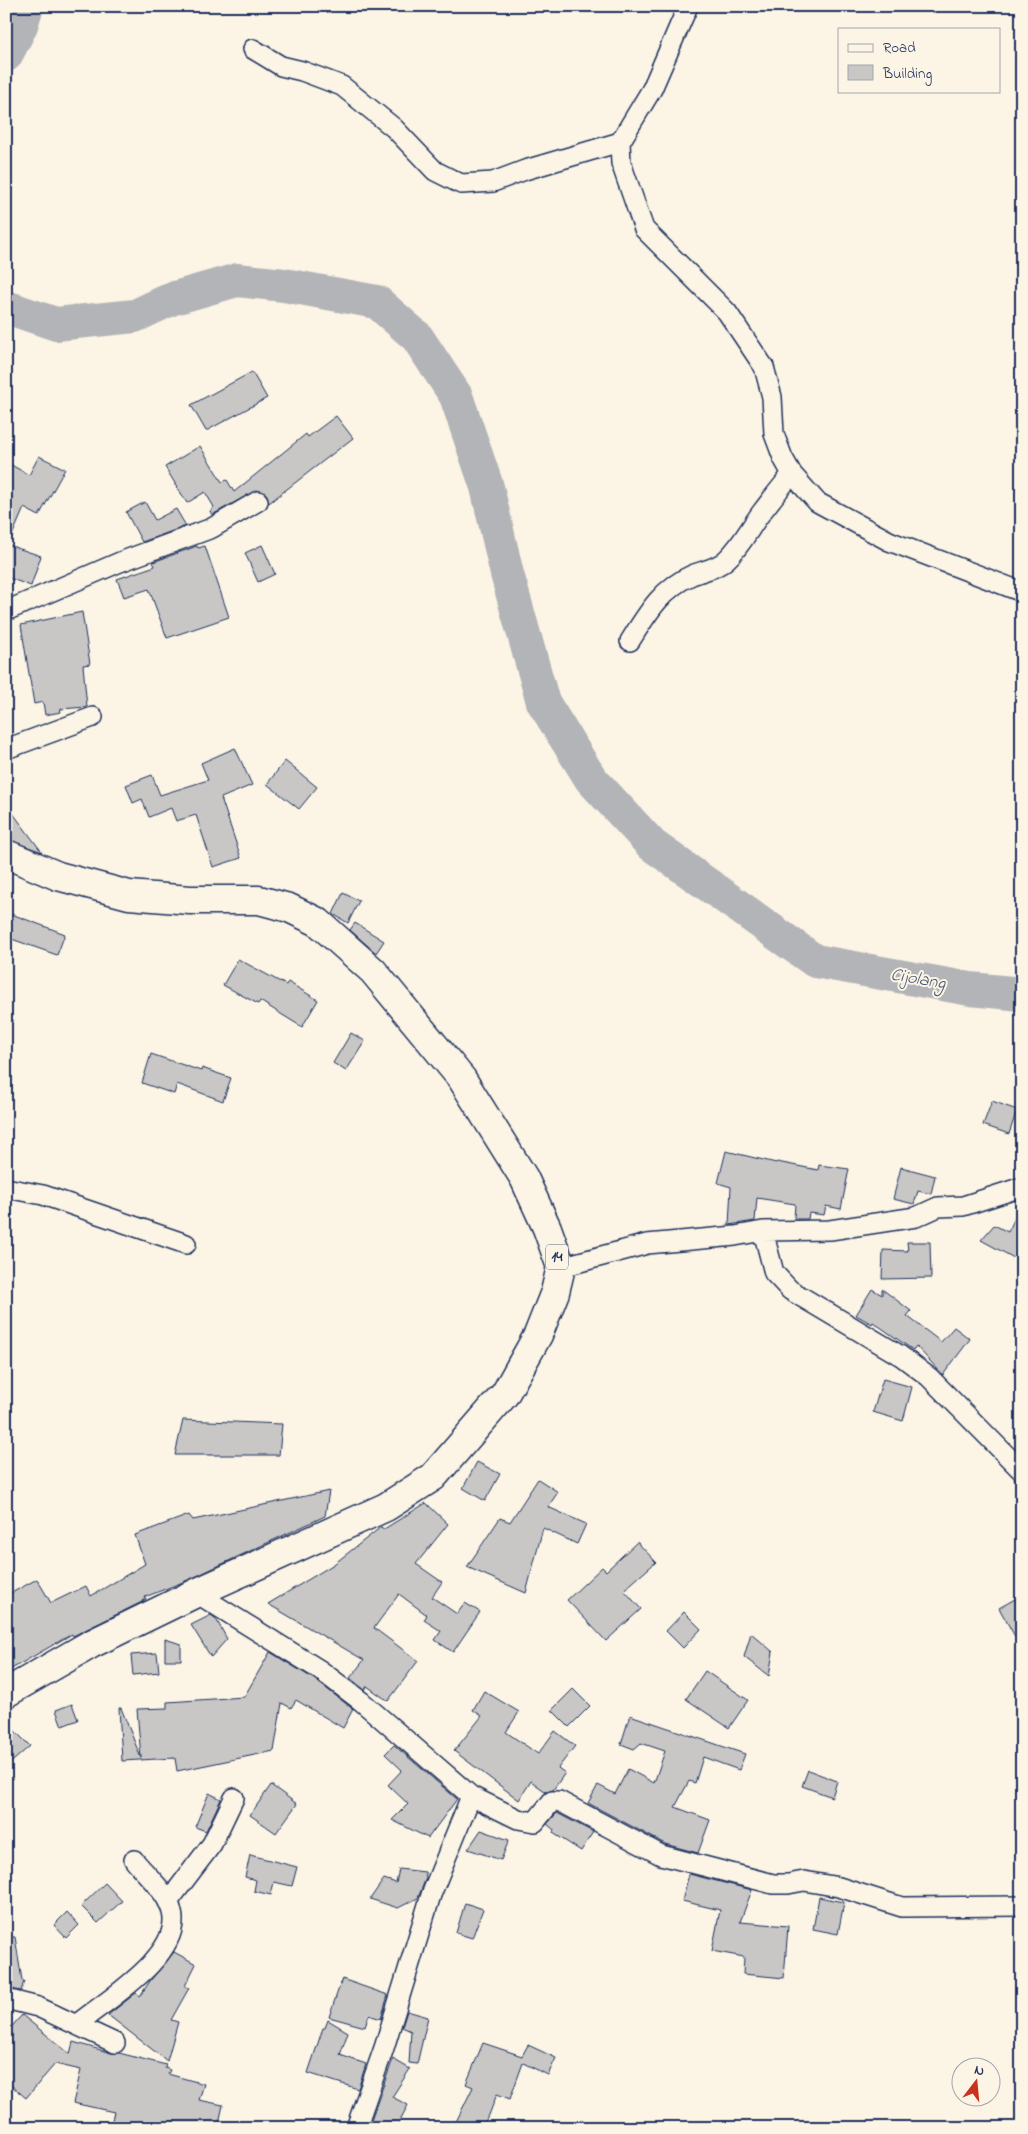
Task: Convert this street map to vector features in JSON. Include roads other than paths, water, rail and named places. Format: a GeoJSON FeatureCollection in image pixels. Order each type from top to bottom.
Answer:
{"type":"FeatureCollection","features":[{"type":"Feature","properties":{"kind":"highway","name":"14"},"geometry":{"type":"LineString","coordinates":[[6,854],[58,876],[129,895],[190,900],[260,900],[289,908],[318,922],[373,970],[462,1079],[524,1178],[547,1228],[561,1267],[555,1292],[538,1336],[505,1394],[433,1477],[386,1507],[196,1593],[91,1644],[6,1693]]}},
{"type":"Feature","properties":{"kind":"street"},"geometry":{"type":"LineString","coordinates":[[688,6],[652,90],[620,142],[621,163],[644,229],[727,312],[764,367],[772,396],[774,434],[792,474],[817,502],[889,541],[1022,592]]}},
{"type":"Feature","properties":{"kind":"street"},"geometry":{"type":"LineString","coordinates":[[253,49],[281,66],[302,70],[342,86],[394,128],[435,172],[461,184],[493,182],[525,170],[620,142]]}},
{"type":"Feature","properties":{"kind":"street"},"geometry":{"type":"LineString","coordinates":[[630,641],[650,608],[669,588],[692,575],[710,570],[725,562],[738,548],[761,513],[792,474]]}},
{"type":"Feature","properties":{"kind":"street"},"geometry":{"type":"LineString","coordinates":[[6,612],[120,562],[212,528],[258,501]]}},
{"type":"Feature","properties":{"kind":"street"},"geometry":{"type":"LineString","coordinates":[[6,749],[92,718]]}},
{"type":"Feature","properties":{"kind":"street"},"geometry":{"type":"LineString","coordinates":[[561,1267],[647,1244],[735,1236],[763,1231],[830,1230],[916,1216],[938,1207],[963,1206],[1022,1187]]}},
{"type":"Feature","properties":{"kind":"street"},"geometry":{"type":"LineString","coordinates":[[6,1188],[43,1195],[186,1244]]}},
{"type":"Feature","properties":{"kind":"street"},"geometry":{"type":"LineString","coordinates":[[763,1231],[774,1273],[790,1290],[901,1356],[929,1377],[1022,1471]]}},
{"type":"Feature","properties":{"kind":"street"},"geometry":{"type":"LineString","coordinates":[[196,1593],[320,1670],[361,1701],[471,1796],[518,1819],[535,1822],[552,1801],[559,1801],[661,1856],[773,1884],[804,1881],[839,1887],[902,1907],[1022,1906]]}},
{"type":"Feature","properties":{"kind":"street"},"geometry":{"type":"LineString","coordinates":[[356,2128],[384,2048],[431,1895],[471,1796]]}},
{"type":"Feature","properties":{"kind":"street"},"geometry":{"type":"LineString","coordinates":[[168,1902],[212,1844],[234,1798]]}},
{"type":"Feature","properties":{"kind":"street"},"geometry":{"type":"LineString","coordinates":[[76,2025],[151,1965],[162,1953],[171,1938],[174,1924],[168,1902],[134,1860]]}},
{"type":"Feature","properties":{"kind":"street"},"geometry":{"type":"LineString","coordinates":[[6,1999],[32,2004],[115,2043]]}},
{"type":"Feature","properties":{"kind":"waterway"},"geometry":{"type":"LineString","coordinates":[[6,55],[20,28],[27,6]]}},
{"type":"Feature","properties":{"kind":"waterway","name":"Cijolang"},"geometry":{"type":"LineString","coordinates":[[6,307],[56,324],[135,316],[171,299],[237,280],[284,285],[377,302],[417,337],[456,396],[487,487],[507,574],[543,702],[591,779],[652,845],[815,961],[970,989],[1022,994]]}}]}
